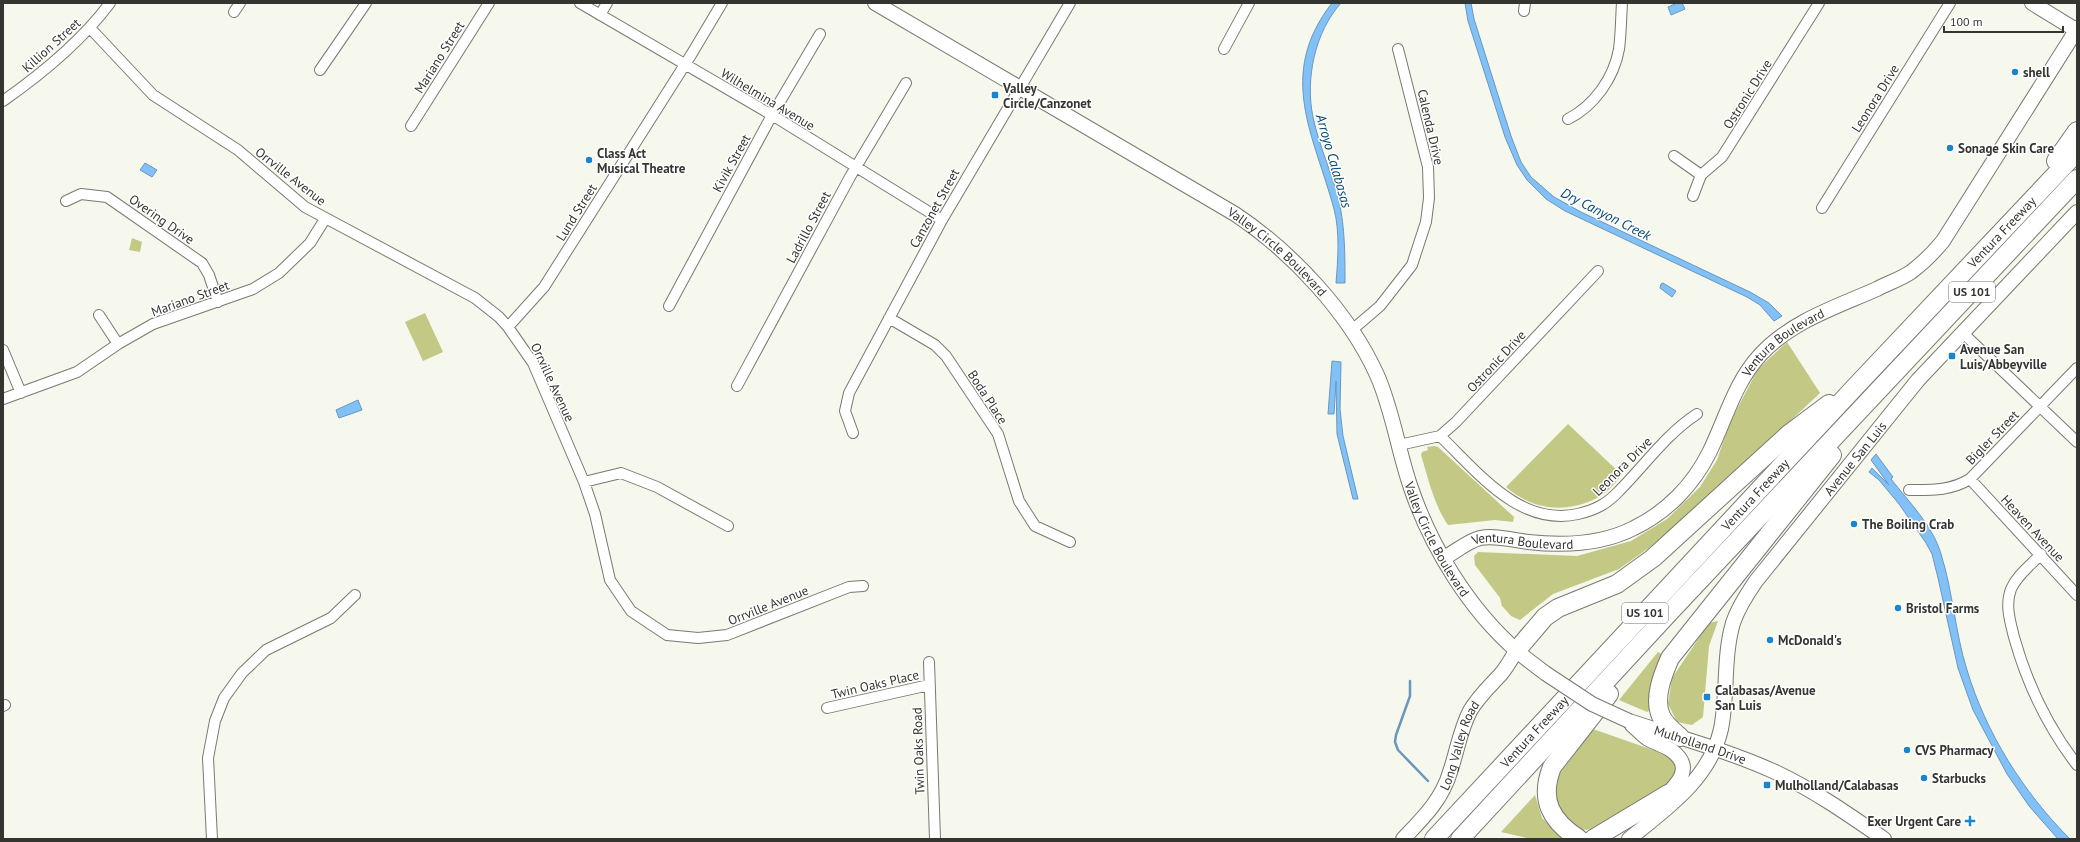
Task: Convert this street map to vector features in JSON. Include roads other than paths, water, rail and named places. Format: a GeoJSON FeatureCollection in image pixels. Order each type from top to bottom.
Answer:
{"type":"FeatureCollection","features":[{"type":"Feature","properties":{"kind":"highway"},"geometry":{"type":"LineString","coordinates":[[2019,214],[2077,131]]}},
{"type":"Feature","properties":{"kind":"highway","name":"Ventura Freeway"},"geometry":{"type":"LineString","coordinates":[[1434,839],[1855,387],[2077,152]]}},
{"type":"Feature","properties":{"kind":"highway","name":"Ventura Freeway"},"geometry":{"type":"LineString","coordinates":[[1460,839],[1669,613],[2077,179]]}},
{"type":"Feature","properties":{"kind":"highway"},"geometry":{"type":"LineString","coordinates":[[1516,651],[1545,617],[1558,608],[1617,584],[1652,558],[1813,414],[1855,387]]}},
{"type":"Feature","properties":{"kind":"highway"},"geometry":{"type":"LineString","coordinates":[[1680,738],[1664,721],[1659,712],[1661,683],[1670,658],[1823,468],[1867,404]]}},
{"type":"Feature","properties":{"kind":"highway"},"geometry":{"type":"LineString","coordinates":[[1579,839],[1568,832],[1554,817],[1549,807],[1546,786],[1552,767],[1610,693],[1669,613]]}},
{"type":"Feature","properties":{"kind":"highway"},"geometry":{"type":"LineString","coordinates":[[1593,839],[1668,794]]}},
{"type":"Feature","properties":{"kind":"main road","name":"Valley Circle Boulevard"},"geometry":{"type":"LineString","coordinates":[[875,3],[1252,225],[1309,277],[1352,330],[1382,387],[1411,488],[1444,558],[1476,607],[1516,651]]}},
{"type":"Feature","properties":{"kind":"main road"},"geometry":{"type":"LineString","coordinates":[[2032,3],[2077,30]]}},
{"type":"Feature","properties":{"kind":"main road","name":"Ventura Boulevard"},"geometry":{"type":"LineString","coordinates":[[1444,558],[1475,540],[1484,538],[1559,545],[1599,541],[1633,529],[1650,520],[1668,506],[1696,474],[1709,453],[1739,383],[1772,343],[1803,322],[1910,272],[1931,255],[1944,241],[2077,30]]}},
{"type":"Feature","properties":{"kind":"main road","name":"Avenue San Luis"},"geometry":{"type":"LineString","coordinates":[[1629,839],[1680,798],[1696,778],[1714,748],[1720,730],[1732,629],[1738,610],[1746,596],[1771,561],[1903,398],[1962,333],[2077,212]]}},
{"type":"Feature","properties":{"kind":"main road","name":"Mulholland Drive"},"geometry":{"type":"LineString","coordinates":[[1516,651],[1545,673],[1592,704],[1629,722],[1714,748],[1772,771],[1801,785],[1884,839]]}},
{"type":"Feature","properties":{"kind":"main road","name":"Long Valley Road"},"geometry":{"type":"LineString","coordinates":[[1403,839],[1439,798],[1450,773],[1464,726],[1470,712],[1480,696],[1502,672],[1516,651]]}},
{"type":"Feature","properties":{"kind":"main road"},"geometry":{"type":"LineString","coordinates":[[1619,839],[1668,794],[1681,780],[1683,772],[1677,756],[1670,750],[1647,739],[1629,722]]}},
{"type":"Feature","properties":{"kind":"street","name":"Killion Street"},"geometry":{"type":"LineString","coordinates":[[3,101],[34,80],[90,28],[110,3]]}},
{"type":"Feature","properties":{"kind":"street"},"geometry":{"type":"LineString","coordinates":[[234,12],[240,3]]}},
{"type":"Feature","properties":{"kind":"street"},"geometry":{"type":"LineString","coordinates":[[320,70],[366,3]]}},
{"type":"Feature","properties":{"kind":"street","name":"Mariano Street"},"geometry":{"type":"LineString","coordinates":[[411,126],[489,3]]}},
{"type":"Feature","properties":{"kind":"street","name":"Wilhelmina Avenue"},"geometry":{"type":"LineString","coordinates":[[580,3],[772,115],[942,220]]}},
{"type":"Feature","properties":{"kind":"street"},"geometry":{"type":"LineString","coordinates":[[600,15],[607,3]]}},
{"type":"Feature","properties":{"kind":"street","name":"Lund Street"},"geometry":{"type":"LineString","coordinates":[[508,327],[544,287],[722,3]]}},
{"type":"Feature","properties":{"kind":"street","name":"Canzonet Street"},"geometry":{"type":"LineString","coordinates":[[853,433],[845,411],[845,403],[942,220],[1070,3]]}},
{"type":"Feature","properties":{"kind":"street"},"geometry":{"type":"LineString","coordinates":[[1224,49],[1249,3]]}},
{"type":"Feature","properties":{"kind":"street"},"geometry":{"type":"LineString","coordinates":[[1568,119],[1586,108],[1602,90],[1611,72],[1619,50],[1622,3]]}},
{"type":"Feature","properties":{"kind":"street","name":"Ostronic Drive"},"geometry":{"type":"LineString","coordinates":[[1693,196],[1701,176],[1722,157],[1820,3]]}},
{"type":"Feature","properties":{"kind":"street","name":"Leonora Drive"},"geometry":{"type":"LineString","coordinates":[[1822,208],[1950,3]]}},
{"type":"Feature","properties":{"kind":"street","name":"Orrville Avenue"},"geometry":{"type":"LineString","coordinates":[[90,28],[153,95],[238,150],[305,207],[475,298],[508,327],[533,362],[596,514],[610,580],[631,611],[667,635],[698,638],[728,636],[848,587],[863,586]]}},
{"type":"Feature","properties":{"kind":"street","name":"Kivik Street"},"geometry":{"type":"LineString","coordinates":[[668,306],[772,115],[820,34]]}},
{"type":"Feature","properties":{"kind":"street","name":"Calenda Drive"},"geometry":{"type":"LineString","coordinates":[[1352,330],[1380,306],[1412,265],[1426,222],[1429,198],[1428,167],[1398,49]]}},
{"type":"Feature","properties":{"kind":"street","name":"Ladrillo Street"},"geometry":{"type":"LineString","coordinates":[[737,386],[856,167],[906,83]]}},
{"type":"Feature","properties":{"kind":"street"},"geometry":{"type":"LineString","coordinates":[[1674,156],[1701,176]]}},
{"type":"Feature","properties":{"kind":"street","name":"Overing Drive"},"geometry":{"type":"LineString","coordinates":[[66,201],[81,194],[107,197],[202,263],[209,276],[218,302]]}},
{"type":"Feature","properties":{"kind":"street","name":"Mariano Street"},"geometry":{"type":"LineString","coordinates":[[3,399],[77,372],[118,344],[153,324],[253,289],[280,273],[310,243],[325,219]]}},
{"type":"Feature","properties":{"kind":"street","name":"Ostronic Drive"},"geometry":{"type":"LineString","coordinates":[[1399,445],[1440,436],[1456,422],[1598,271]]}},
{"type":"Feature","properties":{"kind":"street"},"geometry":{"type":"LineString","coordinates":[[99,315],[118,344]]}},
{"type":"Feature","properties":{"kind":"street","name":"Boda Place"},"geometry":{"type":"LineString","coordinates":[[889,318],[935,345],[946,356],[998,434],[1019,501],[1035,526],[1070,542]]}},
{"type":"Feature","properties":{"kind":"street"},"geometry":{"type":"LineString","coordinates":[[1962,333],[2077,442]]}},
{"type":"Feature","properties":{"kind":"street"},"geometry":{"type":"LineString","coordinates":[[3,350],[21,393]]}},
{"type":"Feature","properties":{"kind":"street","name":"Bigler Street"},"geometry":{"type":"LineString","coordinates":[[1909,490],[1943,490],[1957,486],[1970,479],[2077,368]]}},
{"type":"Feature","properties":{"kind":"street","name":"Leonora Drive"},"geometry":{"type":"LineString","coordinates":[[1440,436],[1501,493],[1520,507],[1550,517],[1568,516],[1590,512],[1609,501],[1679,426],[1697,414]]}},
{"type":"Feature","properties":{"kind":"street"},"geometry":{"type":"LineString","coordinates":[[584,482],[621,473],[657,487],[728,526]]}},
{"type":"Feature","properties":{"kind":"street","name":"Heaven Avenue"},"geometry":{"type":"LineString","coordinates":[[1970,479],[2012,526],[2041,554],[2077,595]]}},
{"type":"Feature","properties":{"kind":"street"},"geometry":{"type":"LineString","coordinates":[[2041,554],[2017,579],[2012,588],[2008,604],[2019,655],[2031,688],[2048,722],[2077,766]]}},
{"type":"Feature","properties":{"kind":"street"},"geometry":{"type":"LineString","coordinates":[[212,839],[208,758],[215,721],[224,698],[242,673],[266,650],[331,618],[355,596]]}},
{"type":"Feature","properties":{"kind":"street","name":"Twin Oaks Road"},"geometry":{"type":"LineString","coordinates":[[929,662],[935,839]]}},
{"type":"Feature","properties":{"kind":"street","name":"Twin Oaks Place"},"geometry":{"type":"LineString","coordinates":[[827,708],[929,685]]}},
{"type":"Feature","properties":{"kind":"water"},"geometry":{"type":"Polygon","coordinates":[[[1332,3],[1341,3],[1332,15],[1319,42],[1311,72],[1310,87],[1313,117],[1341,211],[1344,242],[1345,283],[1336,283],[1338,246],[1336,218],[1304,105],[1303,80],[1306,55],[1315,29],[1332,3]]]}},
{"type":"Feature","properties":{"kind":"water"},"geometry":{"type":"Polygon","coordinates":[[[1465,3],[1471,3],[1474,19],[1511,136],[1521,162],[1531,177],[1554,197],[1581,212],[1750,292],[1769,303],[1782,316],[1774,321],[1760,305],[1747,297],[1565,211],[1546,199],[1527,180],[1517,165],[1505,137],[1468,21],[1465,3]]]}},
{"type":"Feature","properties":{"kind":"water"},"geometry":{"type":"Polygon","coordinates":[[[1677,3],[1682,3],[1685,9],[1671,15],[1668,7],[1677,3]]]}},
{"type":"Feature","properties":{"kind":"water"},"geometry":{"type":"Polygon","coordinates":[[[145,163],[157,170],[152,177],[140,170],[145,163]]]}},
{"type":"Feature","properties":{"kind":"water"},"geometry":{"type":"Polygon","coordinates":[[[1663,283],[1676,291],[1672,297],[1660,288],[1661,284],[1663,283]]]}},
{"type":"Feature","properties":{"kind":"water"},"geometry":{"type":"Polygon","coordinates":[[[1332,361],[1341,362],[1340,409],[1343,436],[1358,499],[1353,499],[1337,434],[1336,381],[1334,414],[1328,414],[1332,361]]]}},
{"type":"Feature","properties":{"kind":"water"},"geometry":{"type":"Polygon","coordinates":[[[358,400],[362,410],[339,418],[336,410],[358,400]]]}},
{"type":"Feature","properties":{"kind":"water"},"geometry":{"type":"Polygon","coordinates":[[[1876,454],[1893,477],[1891,479],[1913,505],[1926,524],[1937,544],[1945,568],[1963,656],[1984,716],[2008,760],[2022,781],[2037,802],[2070,839],[2058,839],[2029,806],[2007,774],[1973,710],[1958,668],[1932,554],[1899,504],[1879,480],[1869,472],[1872,468],[1889,485],[1871,460],[1876,454]]]}},
{"type":"Feature","properties":{"kind":"waterway","name":"Arroyo Calabasas"},"geometry":{"type":"LineString","coordinates":[[1410,681],[1410,696],[1396,735],[1395,742],[1398,750],[1428,781]]}},
{"type":"Feature","properties":{"kind":"place","name":"shell"},"geometry":{"type":"Point","coordinates":[2015,72]}},
{"type":"Feature","properties":{"kind":"place","name":"Valley Circle/Canzonet"},"geometry":{"type":"Point","coordinates":[995,95]}},
{"type":"Feature","properties":{"kind":"place","name":"Sonage Skin Care"},"geometry":{"type":"Point","coordinates":[1950,148]}},
{"type":"Feature","properties":{"kind":"place","name":"Class Act Musical Theatre"},"geometry":{"type":"Point","coordinates":[589,160]}},
{"type":"Feature","properties":{"kind":"place","name":"Avenue San Luis/Abbeyville"},"geometry":{"type":"Point","coordinates":[1952,356]}},
{"type":"Feature","properties":{"kind":"place","name":"The Boiling Crab"},"geometry":{"type":"Point","coordinates":[1854,524]}},
{"type":"Feature","properties":{"kind":"place","name":"Bristol Farms"},"geometry":{"type":"Point","coordinates":[1898,608]}},
{"type":"Feature","properties":{"kind":"place","name":"McDonald's"},"geometry":{"type":"Point","coordinates":[1770,640]}},
{"type":"Feature","properties":{"kind":"place","name":"Calabasas/Avenue San Luis"},"geometry":{"type":"Point","coordinates":[1707,697]}},
{"type":"Feature","properties":{"kind":"place","name":"CVS Pharmacy"},"geometry":{"type":"Point","coordinates":[1907,750]}},
{"type":"Feature","properties":{"kind":"place","name":"Starbucks"},"geometry":{"type":"Point","coordinates":[1924,778]}},
{"type":"Feature","properties":{"kind":"place","name":"Mulholland/Calabasas"},"geometry":{"type":"Point","coordinates":[1767,785]}},
{"type":"Feature","properties":{"kind":"place","name":"Exer Urgent Care"},"geometry":{"type":"Point","coordinates":[1970,821]}},
{"type":"Feature","properties":{"kind":"water label","name":"Dry Canyon Creek"},"geometry":{"type":"Point","coordinates":[1606,214]}}]}
